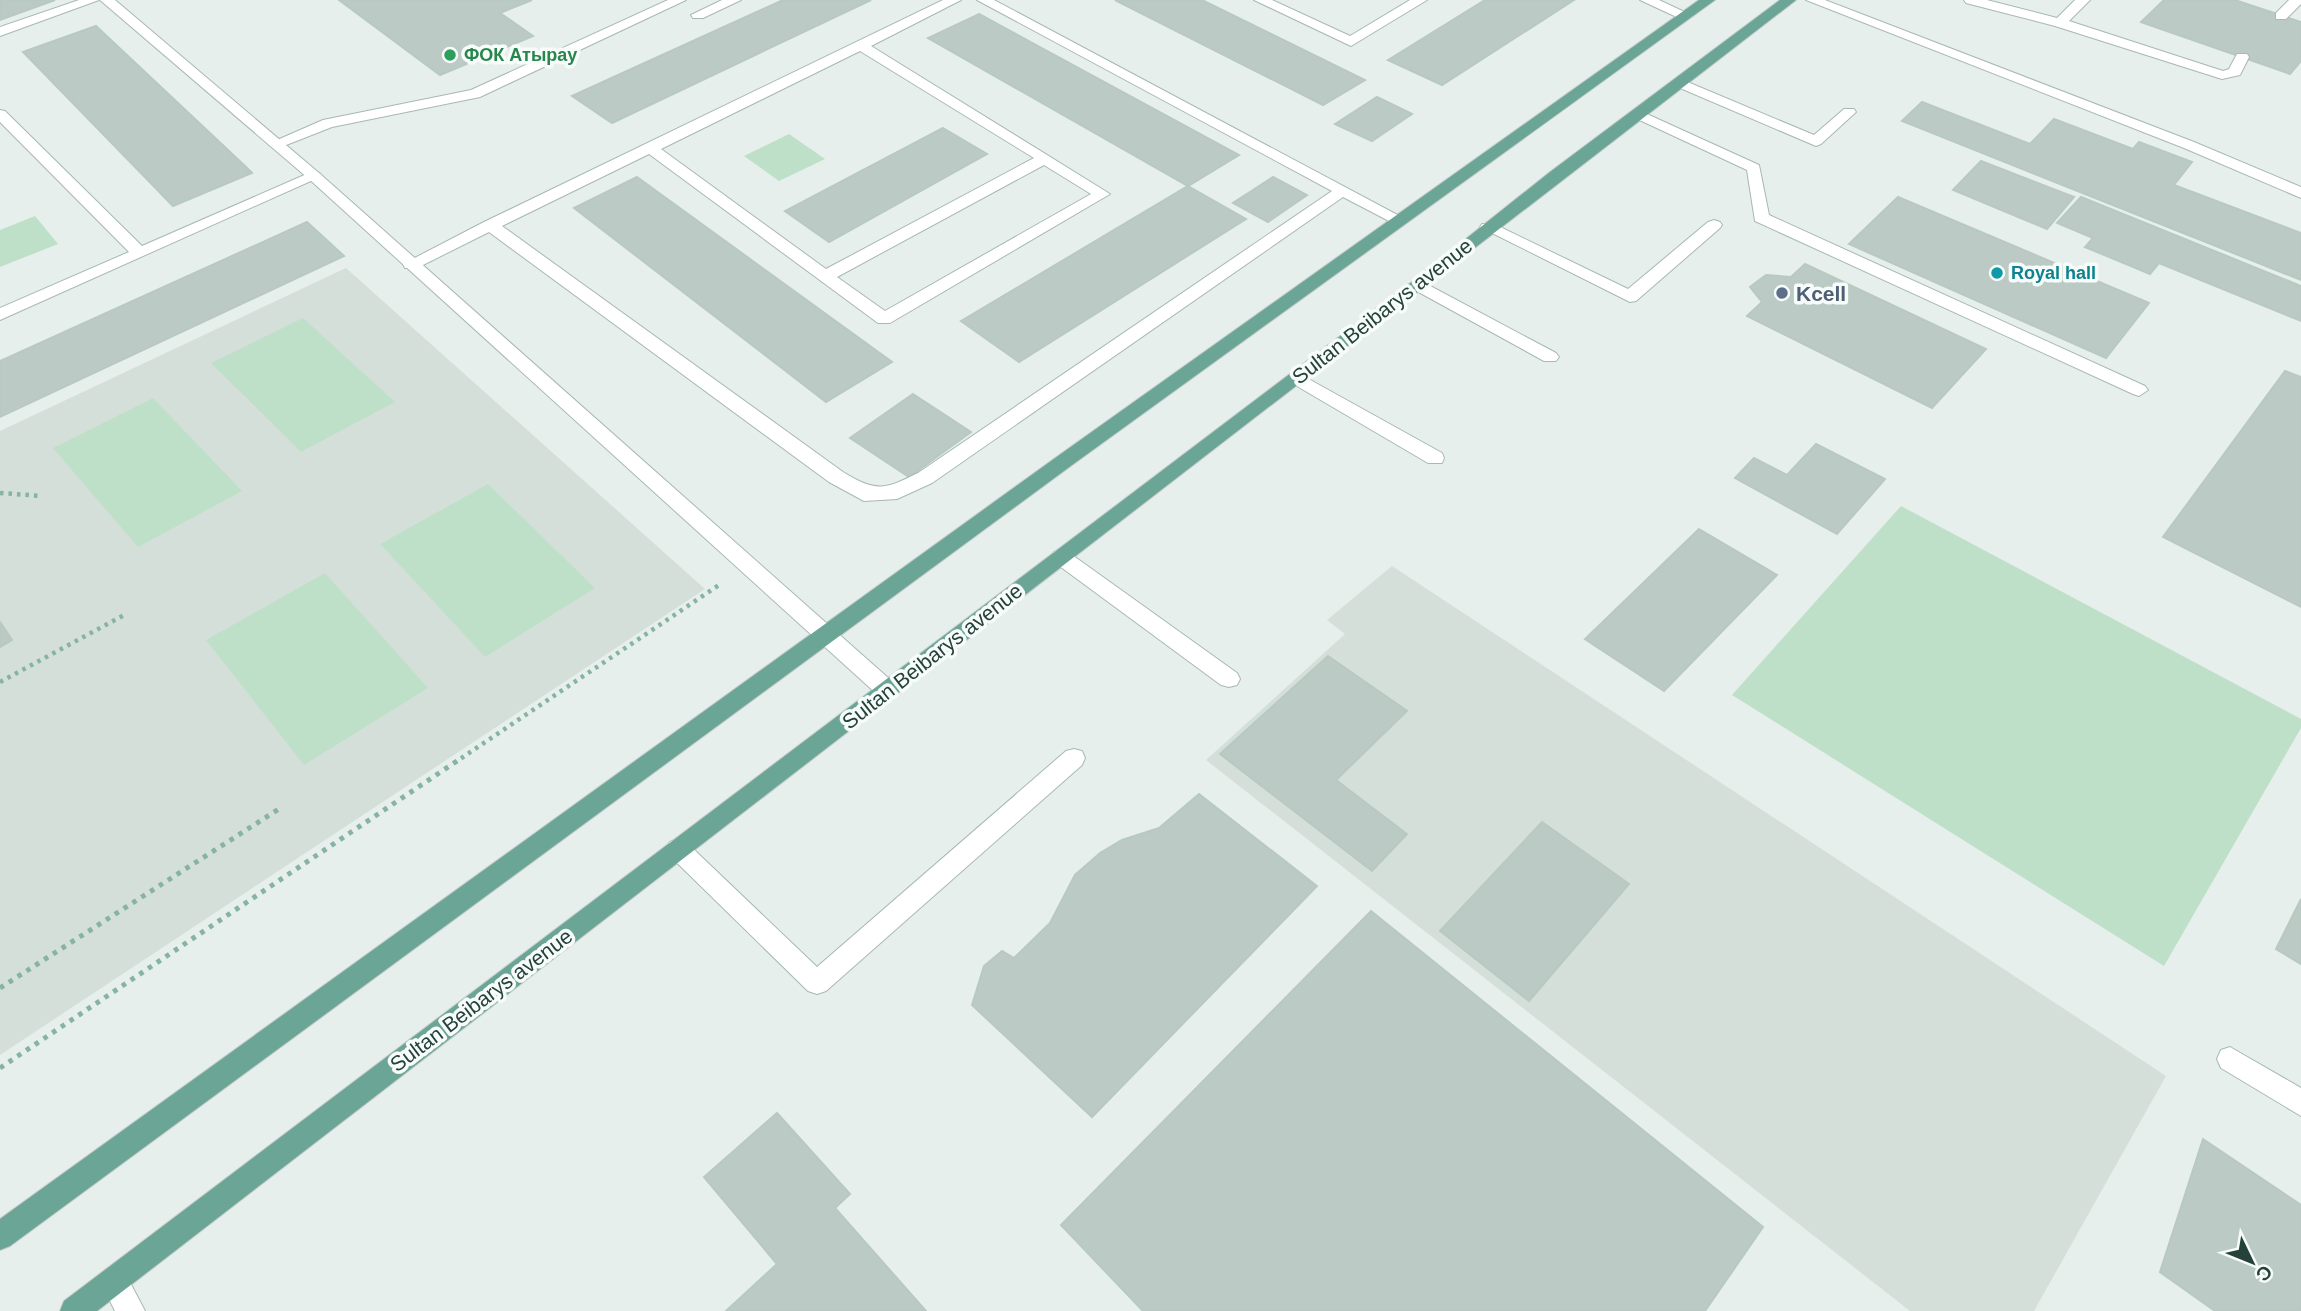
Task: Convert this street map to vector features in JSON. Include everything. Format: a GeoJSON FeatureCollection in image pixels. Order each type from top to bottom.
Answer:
{"type":"FeatureCollection","features":[{"type":"Feature","properties":{"kind":"main road"},"geometry":{"type":"LineString","coordinates":[[0,1236],[1397,219],[1708,0]]}},
{"type":"Feature","properties":{"kind":"main road","name":"Sultan Beibarys avenue"},"geometry":{"type":"LineString","coordinates":[[74,1311],[1419,285],[1489,227],[1678,82],[1789,0]]}},
{"type":"Feature","properties":{"kind":"street"},"geometry":{"type":"LineString","coordinates":[[0,32],[92,0]]}},
{"type":"Feature","properties":{"kind":"street"},"geometry":{"type":"LineString","coordinates":[[107,0],[314,176],[887,690]]}},
{"type":"Feature","properties":{"kind":"street"},"geometry":{"type":"LineString","coordinates":[[276,144],[328,123],[475,94],[679,0]]}},
{"type":"Feature","properties":{"kind":"street"},"geometry":{"type":"LineString","coordinates":[[698,15],[734,0]]}},
{"type":"Feature","properties":{"kind":"street"},"geometry":{"type":"LineString","coordinates":[[411,264],[954,0]]}},
{"type":"Feature","properties":{"kind":"street"},"geometry":{"type":"LineString","coordinates":[[984,0],[1397,219]]}},
{"type":"Feature","properties":{"kind":"street"},"geometry":{"type":"LineString","coordinates":[[1261,0],[1351,42],[1420,0]]}},
{"type":"Feature","properties":{"kind":"street"},"geometry":{"type":"LineString","coordinates":[[1647,0],[1686,16]]}},
{"type":"Feature","properties":{"kind":"street"},"geometry":{"type":"LineString","coordinates":[[1813,0],[2189,145],[2301,193]]}},
{"type":"Feature","properties":{"kind":"street"},"geometry":{"type":"LineString","coordinates":[[1970,0],[2060,23],[2222,75],[2235,72],[2242,57]]}},
{"type":"Feature","properties":{"kind":"street"},"geometry":{"type":"LineString","coordinates":[[2060,23],[2083,0]]}},
{"type":"Feature","properties":{"kind":"street"},"geometry":{"type":"LineString","coordinates":[[2281,16],[2297,0]]}},
{"type":"Feature","properties":{"kind":"street"},"geometry":{"type":"LineString","coordinates":[[650,148],[884,318],[1102,194],[860,45]]}},
{"type":"Feature","properties":{"kind":"street"},"geometry":{"type":"LineString","coordinates":[[1678,82],[1816,141],[1849,112]]}},
{"type":"Feature","properties":{"kind":"street"},"geometry":{"type":"LineString","coordinates":[[0,114],[139,253]]}},
{"type":"Feature","properties":{"kind":"street"},"geometry":{"type":"LineString","coordinates":[[1638,114],[1754,168],[1761,218],[2139,390]]}},
{"type":"Feature","properties":{"kind":"street"},"geometry":{"type":"LineString","coordinates":[[826,276],[1044,159]]}},
{"type":"Feature","properties":{"kind":"street"},"geometry":{"type":"LineString","coordinates":[[0,315],[314,176]]}},
{"type":"Feature","properties":{"kind":"street"},"geometry":{"type":"LineString","coordinates":[[490,225],[836,477],[864,494],[897,492],[925,478],[1343,190]]}},
{"type":"Feature","properties":{"kind":"street"},"geometry":{"type":"LineString","coordinates":[[1489,227],[1630,297],[1714,225]]}},
{"type":"Feature","properties":{"kind":"street"},"geometry":{"type":"LineString","coordinates":[[1419,285],[1550,357]]}},
{"type":"Feature","properties":{"kind":"street"},"geometry":{"type":"LineString","coordinates":[[1296,378],[1435,458]]}},
{"type":"Feature","properties":{"kind":"street"},"geometry":{"type":"LineString","coordinates":[[1060,557],[1229,679]]}},
{"type":"Feature","properties":{"kind":"street"},"geometry":{"type":"LineString","coordinates":[[678,849],[817,983],[1074,758]]}},
{"type":"Feature","properties":{"kind":"street"},"geometry":{"type":"LineString","coordinates":[[2230,1059],[2301,1103]]}},
{"type":"Feature","properties":{"kind":"street"},"geometry":{"type":"LineString","coordinates":[[114,1281],[131,1311]]}},
{"type":"Feature","properties":{"kind":"path"},"geometry":{"type":"LineString","coordinates":[[0,493],[42,496]]}},
{"type":"Feature","properties":{"kind":"path"},"geometry":{"type":"LineString","coordinates":[[0,1068],[748,565]]}},
{"type":"Feature","properties":{"kind":"path"},"geometry":{"type":"LineString","coordinates":[[0,682],[126,614]]}},
{"type":"Feature","properties":{"kind":"path"},"geometry":{"type":"LineString","coordinates":[[0,988],[282,807]]}},
{"type":"Feature","properties":{"kind":"shaded area"},"geometry":{"type":"Polygon","coordinates":[[[346,268],[705,589],[0,1055],[0,431],[346,268]]]}},
{"type":"Feature","properties":{"kind":"shaded area"},"geometry":{"type":"Polygon","coordinates":[[[1392,566],[2166,1076],[2034,1311],[1910,1311],[1206,760],[1345,634],[1327,620],[1392,566]]]}},
{"type":"Feature","properties":{"kind":"green space"},"geometry":{"type":"Polygon","coordinates":[[[789,134],[825,159],[779,181],[744,156],[789,134]]]}},
{"type":"Feature","properties":{"kind":"green space"},"geometry":{"type":"Polygon","coordinates":[[[35,216],[58,244],[0,267],[0,230],[35,216]]]}},
{"type":"Feature","properties":{"kind":"green space"},"geometry":{"type":"Polygon","coordinates":[[[303,318],[395,402],[301,452],[211,363],[303,318]]]}},
{"type":"Feature","properties":{"kind":"green space"},"geometry":{"type":"Polygon","coordinates":[[[153,398],[242,491],[138,547],[53,448],[153,398]]]}},
{"type":"Feature","properties":{"kind":"green space"},"geometry":{"type":"Polygon","coordinates":[[[488,484],[595,588],[485,657],[380,544],[488,484]]]}},
{"type":"Feature","properties":{"kind":"green space"},"geometry":{"type":"Polygon","coordinates":[[[1901,506],[2301,719],[2301,728],[2164,966],[1732,695],[1901,506]]]}},
{"type":"Feature","properties":{"kind":"green space"},"geometry":{"type":"Polygon","coordinates":[[[325,573],[428,688],[304,765],[206,640],[325,573]]]}},
{"type":"Feature","properties":{"kind":"building"},"geometry":{"type":"Polygon","coordinates":[[[0,0],[55,0],[0,20],[0,0]]]}},
{"type":"Feature","properties":{"kind":"building","name":"ФОК Атырау"},"geometry":{"type":"Polygon","coordinates":[[[339,0],[532,0],[500,13],[533,36],[440,75],[339,0]]]}},
{"type":"Feature","properties":{"kind":"building"},"geometry":{"type":"Polygon","coordinates":[[[783,0],[871,0],[612,123],[572,96],[783,0]]]}},
{"type":"Feature","properties":{"kind":"building"},"geometry":{"type":"Polygon","coordinates":[[[1115,0],[1202,0],[1365,80],[1323,105],[1115,0]]]}},
{"type":"Feature","properties":{"kind":"building"},"geometry":{"type":"Polygon","coordinates":[[[1485,0],[1574,0],[1442,85],[1388,60],[1485,0]]]}},
{"type":"Feature","properties":{"kind":"building"},"geometry":{"type":"Polygon","coordinates":[[[2164,0],[2235,0],[2301,22],[2301,61],[2290,74],[2141,22],[2164,0]]]}},
{"type":"Feature","properties":{"kind":"building"},"geometry":{"type":"Polygon","coordinates":[[[979,14],[1239,155],[1188,186],[928,38],[979,14]]]}},
{"type":"Feature","properties":{"kind":"building"},"geometry":{"type":"Polygon","coordinates":[[[96,26],[252,173],[173,206],[23,52],[96,26]]]}},
{"type":"Feature","properties":{"kind":"building"},"geometry":{"type":"Polygon","coordinates":[[[1377,97],[1412,114],[1372,141],[1335,124],[1377,97]]]}},
{"type":"Feature","properties":{"kind":"building"},"geometry":{"type":"Polygon","coordinates":[[[1922,102],[2030,144],[2054,119],[2133,149],[2139,142],[2192,162],[2174,185],[2301,233],[2301,280],[1902,121],[1922,102]]]}},
{"type":"Feature","properties":{"kind":"building"},"geometry":{"type":"Polygon","coordinates":[[[943,128],[987,154],[829,242],[785,211],[943,128]]]}},
{"type":"Feature","properties":{"kind":"building"},"geometry":{"type":"Polygon","coordinates":[[[1981,161],[2074,197],[2047,229],[1953,190],[1981,161]]]}},
{"type":"Feature","properties":{"kind":"building"},"geometry":{"type":"Polygon","coordinates":[[[637,177],[892,362],[826,402],[574,208],[637,177]]]}},
{"type":"Feature","properties":{"kind":"building"},"geometry":{"type":"Polygon","coordinates":[[[1273,177],[1307,195],[1268,222],[1233,203],[1273,177]]]}},
{"type":"Feature","properties":{"kind":"building"},"geometry":{"type":"Polygon","coordinates":[[[1188,186],[1246,219],[1019,362],[961,321],[1188,186]]]}},
{"type":"Feature","properties":{"kind":"building","name":"Royal hall"},"geometry":{"type":"Polygon","coordinates":[[[1898,197],[2149,303],[2106,358],[1849,244],[1898,197]]]}},
{"type":"Feature","properties":{"kind":"building"},"geometry":{"type":"Polygon","coordinates":[[[2081,197],[2301,286],[2301,321],[2159,263],[2150,274],[2085,247],[2093,238],[2057,223],[2081,197]]]}},
{"type":"Feature","properties":{"kind":"building"},"geometry":{"type":"Polygon","coordinates":[[[307,222],[344,256],[0,417],[0,361],[307,222]]]}},
{"type":"Feature","properties":{"kind":"building"},"geometry":{"type":"Polygon","coordinates":[[[1805,264],[1986,349],[1932,408],[1747,316],[1762,302],[1750,287],[1766,275],[1791,277],[1805,264]]]}},
{"type":"Feature","properties":{"kind":"building"},"geometry":{"type":"Polygon","coordinates":[[[2285,371],[2301,377],[2301,607],[2163,537],[2285,371]]]}},
{"type":"Feature","properties":{"kind":"building"},"geometry":{"type":"Polygon","coordinates":[[[913,394],[971,432],[909,477],[850,438],[913,394]]]}},
{"type":"Feature","properties":{"kind":"building"},"geometry":{"type":"Polygon","coordinates":[[[1816,444],[1885,479],[1837,534],[1735,478],[1754,458],[1787,475],[1816,444]]]}},
{"type":"Feature","properties":{"kind":"building"},"geometry":{"type":"Polygon","coordinates":[[[1699,529],[1777,575],[1664,691],[1585,639],[1699,529]]]}},
{"type":"Feature","properties":{"kind":"building"},"geometry":{"type":"Polygon","coordinates":[[[0,622],[12,640],[0,647],[0,622]]]}},
{"type":"Feature","properties":{"kind":"building"},"geometry":{"type":"Polygon","coordinates":[[[1328,656],[1407,711],[1336,780],[1407,834],[1372,871],[1220,754],[1328,656]]]}},
{"type":"Feature","properties":{"kind":"building"},"geometry":{"type":"Polygon","coordinates":[[[1199,794],[1317,886],[1092,1117],[972,1005],[984,966],[1002,951],[1014,958],[1050,923],[1075,875],[1100,853],[1122,840],[1159,828],[1199,794]]]}},
{"type":"Feature","properties":{"kind":"building"},"geometry":{"type":"Polygon","coordinates":[[[1542,822],[1629,884],[1529,1001],[1440,931],[1542,822]]]}},
{"type":"Feature","properties":{"kind":"building"},"geometry":{"type":"Polygon","coordinates":[[[2301,899],[2301,964],[2276,949],[2301,899]]]}},
{"type":"Feature","properties":{"kind":"building"},"geometry":{"type":"Polygon","coordinates":[[[1371,911],[1763,1227],[1705,1311],[1143,1311],[1061,1225],[1371,911]]]}},
{"type":"Feature","properties":{"kind":"building"},"geometry":{"type":"Polygon","coordinates":[[[777,1113],[850,1194],[835,1208],[926,1311],[726,1311],[777,1264],[704,1177],[777,1113]]]}},
{"type":"Feature","properties":{"kind":"building"},"geometry":{"type":"Polygon","coordinates":[[[2203,1139],[2301,1205],[2301,1311],[2215,1311],[2160,1272],[2203,1139]]]}},
{"type":"Feature","properties":{"kind":"place","name":"ФОК Атырау"},"geometry":{"type":"Point","coordinates":[450,55]}},
{"type":"Feature","properties":{"kind":"place","name":"Royal hall"},"geometry":{"type":"Point","coordinates":[1997,273]}},
{"type":"Feature","properties":{"kind":"place","name":"Kcell"},"geometry":{"type":"Point","coordinates":[1782,293]}}]}
